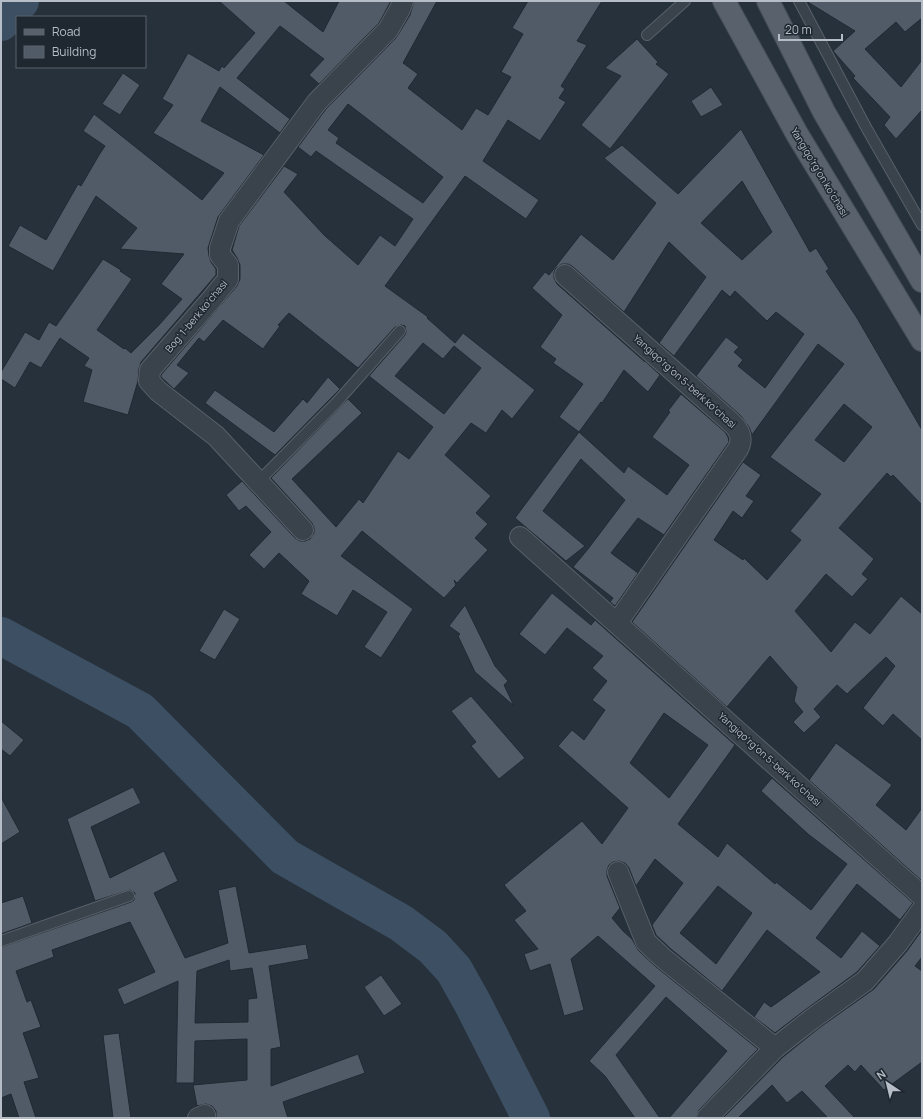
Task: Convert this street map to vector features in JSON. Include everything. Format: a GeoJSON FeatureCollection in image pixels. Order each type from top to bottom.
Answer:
{"type":"FeatureCollection","features":[{"type":"Feature","properties":{"kind":"main road","name":"Yangiqoʻrgʻon koʻchasi"},"geometry":{"type":"LineString","coordinates":[[724,1],[797,134],[922,340]]}},
{"type":"Feature","properties":{"kind":"main road"},"geometry":{"type":"LineString","coordinates":[[768,1],[824,112],[922,281]]}},
{"type":"Feature","properties":{"kind":"street","name":"Bogʻ 1-berk koʻchasi"},"geometry":{"type":"LineString","coordinates":[[303,530],[216,436],[158,391],[149,381],[150,370],[211,300],[228,278],[228,265],[220,256],[220,248],[229,221],[317,102],[388,30],[403,1]]}},
{"type":"Feature","properties":{"kind":"street","name":"Yangiqoʻrgʻon 5-berk koʻchasi"},"geometry":{"type":"LineString","coordinates":[[565,275],[733,424],[739,432],[741,438],[738,449],[617,623]]}},
{"type":"Feature","properties":{"kind":"street","name":"Yangiqoʻrgʻon 5-berk koʻchasi"},"geometry":{"type":"LineString","coordinates":[[520,538],[922,896]]}},
{"type":"Feature","properties":{"kind":"street"},"geometry":{"type":"LineString","coordinates":[[618,872],[646,942],[775,1048]]}},
{"type":"Feature","properties":{"kind":"street"},"geometry":{"type":"LineString","coordinates":[[707,1118],[775,1048],[865,981],[898,943],[922,910]]}},
{"type":"Feature","properties":{"kind":"lane"},"geometry":{"type":"LineString","coordinates":[[647,35],[685,1]]}},
{"type":"Feature","properties":{"kind":"lane"},"geometry":{"type":"LineString","coordinates":[[799,1],[867,129],[922,225]]}},
{"type":"Feature","properties":{"kind":"lane"},"geometry":{"type":"LineString","coordinates":[[258,481],[337,402],[400,331]]}},
{"type":"Feature","properties":{"kind":"lane"},"geometry":{"type":"LineString","coordinates":[[1,941],[129,896]]}},
{"type":"Feature","properties":{"kind":"building"},"geometry":{"type":"Polygon","coordinates":[[[219,1],[284,1],[323,32],[339,1],[391,1],[379,23],[319,84],[309,75],[324,59],[280,26],[237,78],[290,119],[280,133],[220,87],[201,121],[264,155],[218,217],[208,248],[211,262],[216,269],[216,275],[141,362],[138,381],[128,415],[83,402],[92,370],[84,366],[89,358],[60,338],[41,368],[30,362],[15,388],[1,379],[1,372],[25,332],[39,340],[49,322],[56,326],[103,259],[132,279],[97,330],[131,353],[182,299],[161,284],[184,254],[120,249],[137,228],[96,196],[53,271],[8,246],[20,225],[46,240],[78,184],[81,186],[105,146],[83,131],[94,114],[202,200],[224,173],[153,133],[173,105],[162,99],[188,53],[219,71],[222,66],[224,68],[255,33],[219,1]]]}},
{"type":"Feature","properties":{"kind":"building"},"geometry":{"type":"Polygon","coordinates":[[[414,1],[437,1],[403,63],[418,74],[408,88],[462,130],[476,108],[488,115],[511,77],[501,72],[523,34],[512,28],[528,1],[602,1],[577,41],[587,45],[561,86],[565,89],[559,98],[566,102],[540,141],[508,120],[483,161],[539,200],[526,219],[465,176],[385,286],[428,317],[427,318],[455,343],[463,333],[535,390],[512,419],[502,410],[486,433],[471,423],[445,455],[491,496],[476,513],[488,524],[475,538],[488,550],[457,583],[454,580],[456,585],[444,598],[362,531],[341,556],[413,609],[381,658],[364,647],[387,612],[353,590],[337,616],[301,594],[309,581],[279,553],[264,569],[249,555],[271,532],[246,506],[239,511],[226,495],[242,481],[295,538],[300,541],[310,539],[314,533],[312,523],[271,478],[348,399],[362,413],[292,479],[336,527],[359,499],[363,503],[398,451],[409,459],[433,427],[369,376],[405,335],[405,326],[401,325],[395,327],[358,368],[289,313],[278,325],[280,326],[263,349],[223,320],[204,342],[199,338],[177,365],[189,373],[174,389],[161,377],[161,375],[237,286],[240,279],[240,265],[232,250],[239,226],[284,166],[298,174],[284,192],[324,235],[358,265],[380,235],[395,246],[413,219],[316,151],[311,157],[298,147],[326,109],[396,38],[410,15],[414,1]],[[348,104],[328,130],[339,138],[336,143],[423,203],[443,177],[348,104]],[[423,343],[395,376],[444,414],[481,368],[454,346],[443,359],[423,343]]]}},
{"type":"Feature","properties":{"kind":"building"},"geometry":{"type":"Polygon","coordinates":[[[806,1],[922,1],[922,18],[905,32],[896,22],[865,49],[901,87],[922,60],[922,110],[896,139],[884,125],[890,117],[853,78],[855,76],[833,51],[855,31],[806,1]]]}},
{"type":"Feature","properties":{"kind":"building"},"geometry":{"type":"Polygon","coordinates":[[[637,39],[658,62],[656,64],[669,74],[610,149],[581,125],[621,76],[605,68],[637,39]]]}},
{"type":"Feature","properties":{"kind":"building"},"geometry":{"type":"Polygon","coordinates":[[[123,73],[140,85],[120,115],[102,104],[123,73]]]}},
{"type":"Feature","properties":{"kind":"building"},"geometry":{"type":"Polygon","coordinates":[[[711,87],[723,105],[701,117],[691,101],[711,87]]]}},
{"type":"Feature","properties":{"kind":"building"},"geometry":{"type":"Polygon","coordinates":[[[741,129],[810,252],[816,248],[829,269],[826,271],[857,318],[922,430],[922,505],[893,475],[891,477],[887,473],[839,528],[874,559],[862,574],[868,579],[852,597],[826,574],[795,611],[831,652],[855,622],[870,634],[901,596],[922,614],[922,740],[893,714],[883,726],[863,708],[895,666],[886,657],[847,694],[837,685],[814,709],[821,717],[804,733],[793,722],[803,712],[794,701],[797,687],[770,656],[727,707],[632,622],[743,462],[761,475],[746,496],[754,501],[742,518],[733,511],[714,540],[743,560],[744,558],[767,580],[801,540],[790,531],[821,494],[770,457],[844,364],[818,344],[752,435],[749,427],[741,416],[696,376],[726,337],[739,347],[734,352],[743,360],[738,366],[765,388],[804,334],[776,312],[767,321],[735,291],[730,297],[722,290],[674,356],[659,343],[706,277],[669,242],[624,312],[572,266],[562,264],[556,268],[554,278],[557,284],[660,375],[648,392],[624,370],[602,403],[601,402],[579,432],[559,417],[583,384],[553,363],[556,359],[540,347],[562,315],[532,288],[545,272],[549,275],[581,234],[613,260],[656,203],[604,158],[622,145],[678,194],[741,129]],[[742,181],[701,223],[742,260],[772,232],[742,181]],[[844,404],[815,440],[844,462],[872,427],[844,404]]]}},
{"type":"Feature","properties":{"kind":"building"},"geometry":{"type":"Polygon","coordinates":[[[328,377],[340,389],[275,455],[205,403],[215,390],[274,432],[303,399],[307,403],[328,377]]]}},
{"type":"Feature","properties":{"kind":"building"},"geometry":{"type":"Polygon","coordinates":[[[681,394],[725,432],[729,442],[664,535],[638,518],[611,553],[638,573],[615,606],[610,602],[613,598],[573,567],[625,500],[581,459],[543,511],[585,546],[566,561],[515,518],[579,432],[624,473],[628,466],[667,495],[689,465],[652,437],[670,412],[668,411],[681,394]]]}},
{"type":"Feature","properties":{"kind":"building"},"geometry":{"type":"Polygon","coordinates":[[[552,593],[591,625],[595,620],[735,745],[678,824],[718,857],[727,843],[775,884],[776,882],[811,910],[847,864],[808,834],[761,791],[772,778],[913,903],[900,920],[857,884],[816,938],[841,958],[862,931],[880,946],[857,972],[775,1033],[754,1017],[764,1002],[771,1007],[820,972],[767,930],[722,991],[656,935],[652,925],[683,883],[655,859],[636,886],[629,868],[625,863],[619,861],[613,862],[609,865],[607,876],[620,908],[612,918],[632,939],[638,950],[655,966],[758,1049],[699,1110],[696,1118],[669,1118],[727,1051],[666,997],[616,1055],[660,1118],[635,1118],[605,1076],[589,1061],[655,986],[598,936],[571,959],[584,1010],[564,1016],[550,964],[530,971],[524,954],[538,949],[514,920],[526,911],[504,885],[582,821],[602,844],[628,808],[558,746],[572,730],[584,740],[605,710],[592,700],[607,681],[592,668],[603,656],[567,628],[545,655],[519,634],[552,593]],[[664,713],[630,763],[669,798],[708,745],[664,713]],[[718,886],[680,933],[716,964],[752,913],[718,886]]]}},
{"type":"Feature","properties":{"kind":"building"},"geometry":{"type":"Polygon","coordinates":[[[465,605],[495,666],[508,681],[504,685],[514,706],[475,672],[458,636],[460,634],[449,626],[465,605]]]}},
{"type":"Feature","properties":{"kind":"building"},"geometry":{"type":"Polygon","coordinates":[[[224,609],[240,619],[215,660],[199,651],[224,609]]]}},
{"type":"Feature","properties":{"kind":"building"},"geometry":{"type":"Polygon","coordinates":[[[471,696],[525,758],[499,779],[471,746],[476,742],[451,711],[471,696]]]}},
{"type":"Feature","properties":{"kind":"building"},"geometry":{"type":"Polygon","coordinates":[[[1,721],[24,740],[10,756],[1,749],[1,721]]]}},
{"type":"Feature","properties":{"kind":"building"},"geometry":{"type":"Polygon","coordinates":[[[836,743],[892,785],[876,805],[906,830],[922,808],[922,881],[809,780],[836,743]]]}},
{"type":"Feature","properties":{"kind":"building"},"geometry":{"type":"Polygon","coordinates":[[[133,787],[141,803],[91,827],[110,878],[164,851],[178,881],[154,893],[185,958],[228,943],[218,890],[236,886],[249,953],[306,944],[309,959],[269,966],[281,1047],[271,1049],[271,1086],[358,1054],[365,1073],[283,1102],[288,1118],[216,1118],[216,1111],[212,1106],[206,1104],[197,1106],[193,1085],[247,1080],[247,1039],[195,1041],[194,1083],[176,1083],[178,981],[124,1005],[117,989],[155,972],[130,922],[52,950],[54,957],[16,971],[27,1002],[31,1000],[41,1027],[23,1033],[39,1078],[24,1082],[36,1118],[19,1118],[11,1094],[1,1098],[1,947],[134,900],[135,893],[130,890],[95,901],[67,819],[133,787]],[[229,960],[197,971],[195,1023],[248,1022],[248,999],[257,998],[252,968],[230,971],[229,960]]]}},
{"type":"Feature","properties":{"kind":"building"},"geometry":{"type":"Polygon","coordinates":[[[1,797],[20,832],[1,844],[1,797]]]}},
{"type":"Feature","properties":{"kind":"building"},"geometry":{"type":"Polygon","coordinates":[[[23,896],[32,923],[1,934],[1,903],[23,896]]]}},
{"type":"Feature","properties":{"kind":"building"},"geometry":{"type":"Polygon","coordinates":[[[922,930],[922,957],[915,966],[922,971],[922,1062],[884,1090],[861,1065],[855,1072],[848,1065],[825,1086],[855,1118],[828,1118],[802,1091],[787,1103],[772,1085],[738,1118],[723,1118],[783,1057],[819,1028],[874,989],[907,951],[922,930]]]}},
{"type":"Feature","properties":{"kind":"building"},"geometry":{"type":"Polygon","coordinates":[[[381,975],[402,1004],[384,1016],[364,987],[381,975]]]}},
{"type":"Feature","properties":{"kind":"building"},"geometry":{"type":"Polygon","coordinates":[[[119,1033],[131,1118],[113,1118],[103,1035],[119,1033]]]}},
{"type":"Feature","properties":{"kind":"waterway"},"geometry":{"type":"LineString","coordinates":[[1,22],[20,1]]}},
{"type":"Feature","properties":{"kind":"waterway"},"geometry":{"type":"LineString","coordinates":[[1,636],[140,711],[285,857],[401,923],[433,947],[454,970],[531,1118]]}}]}
